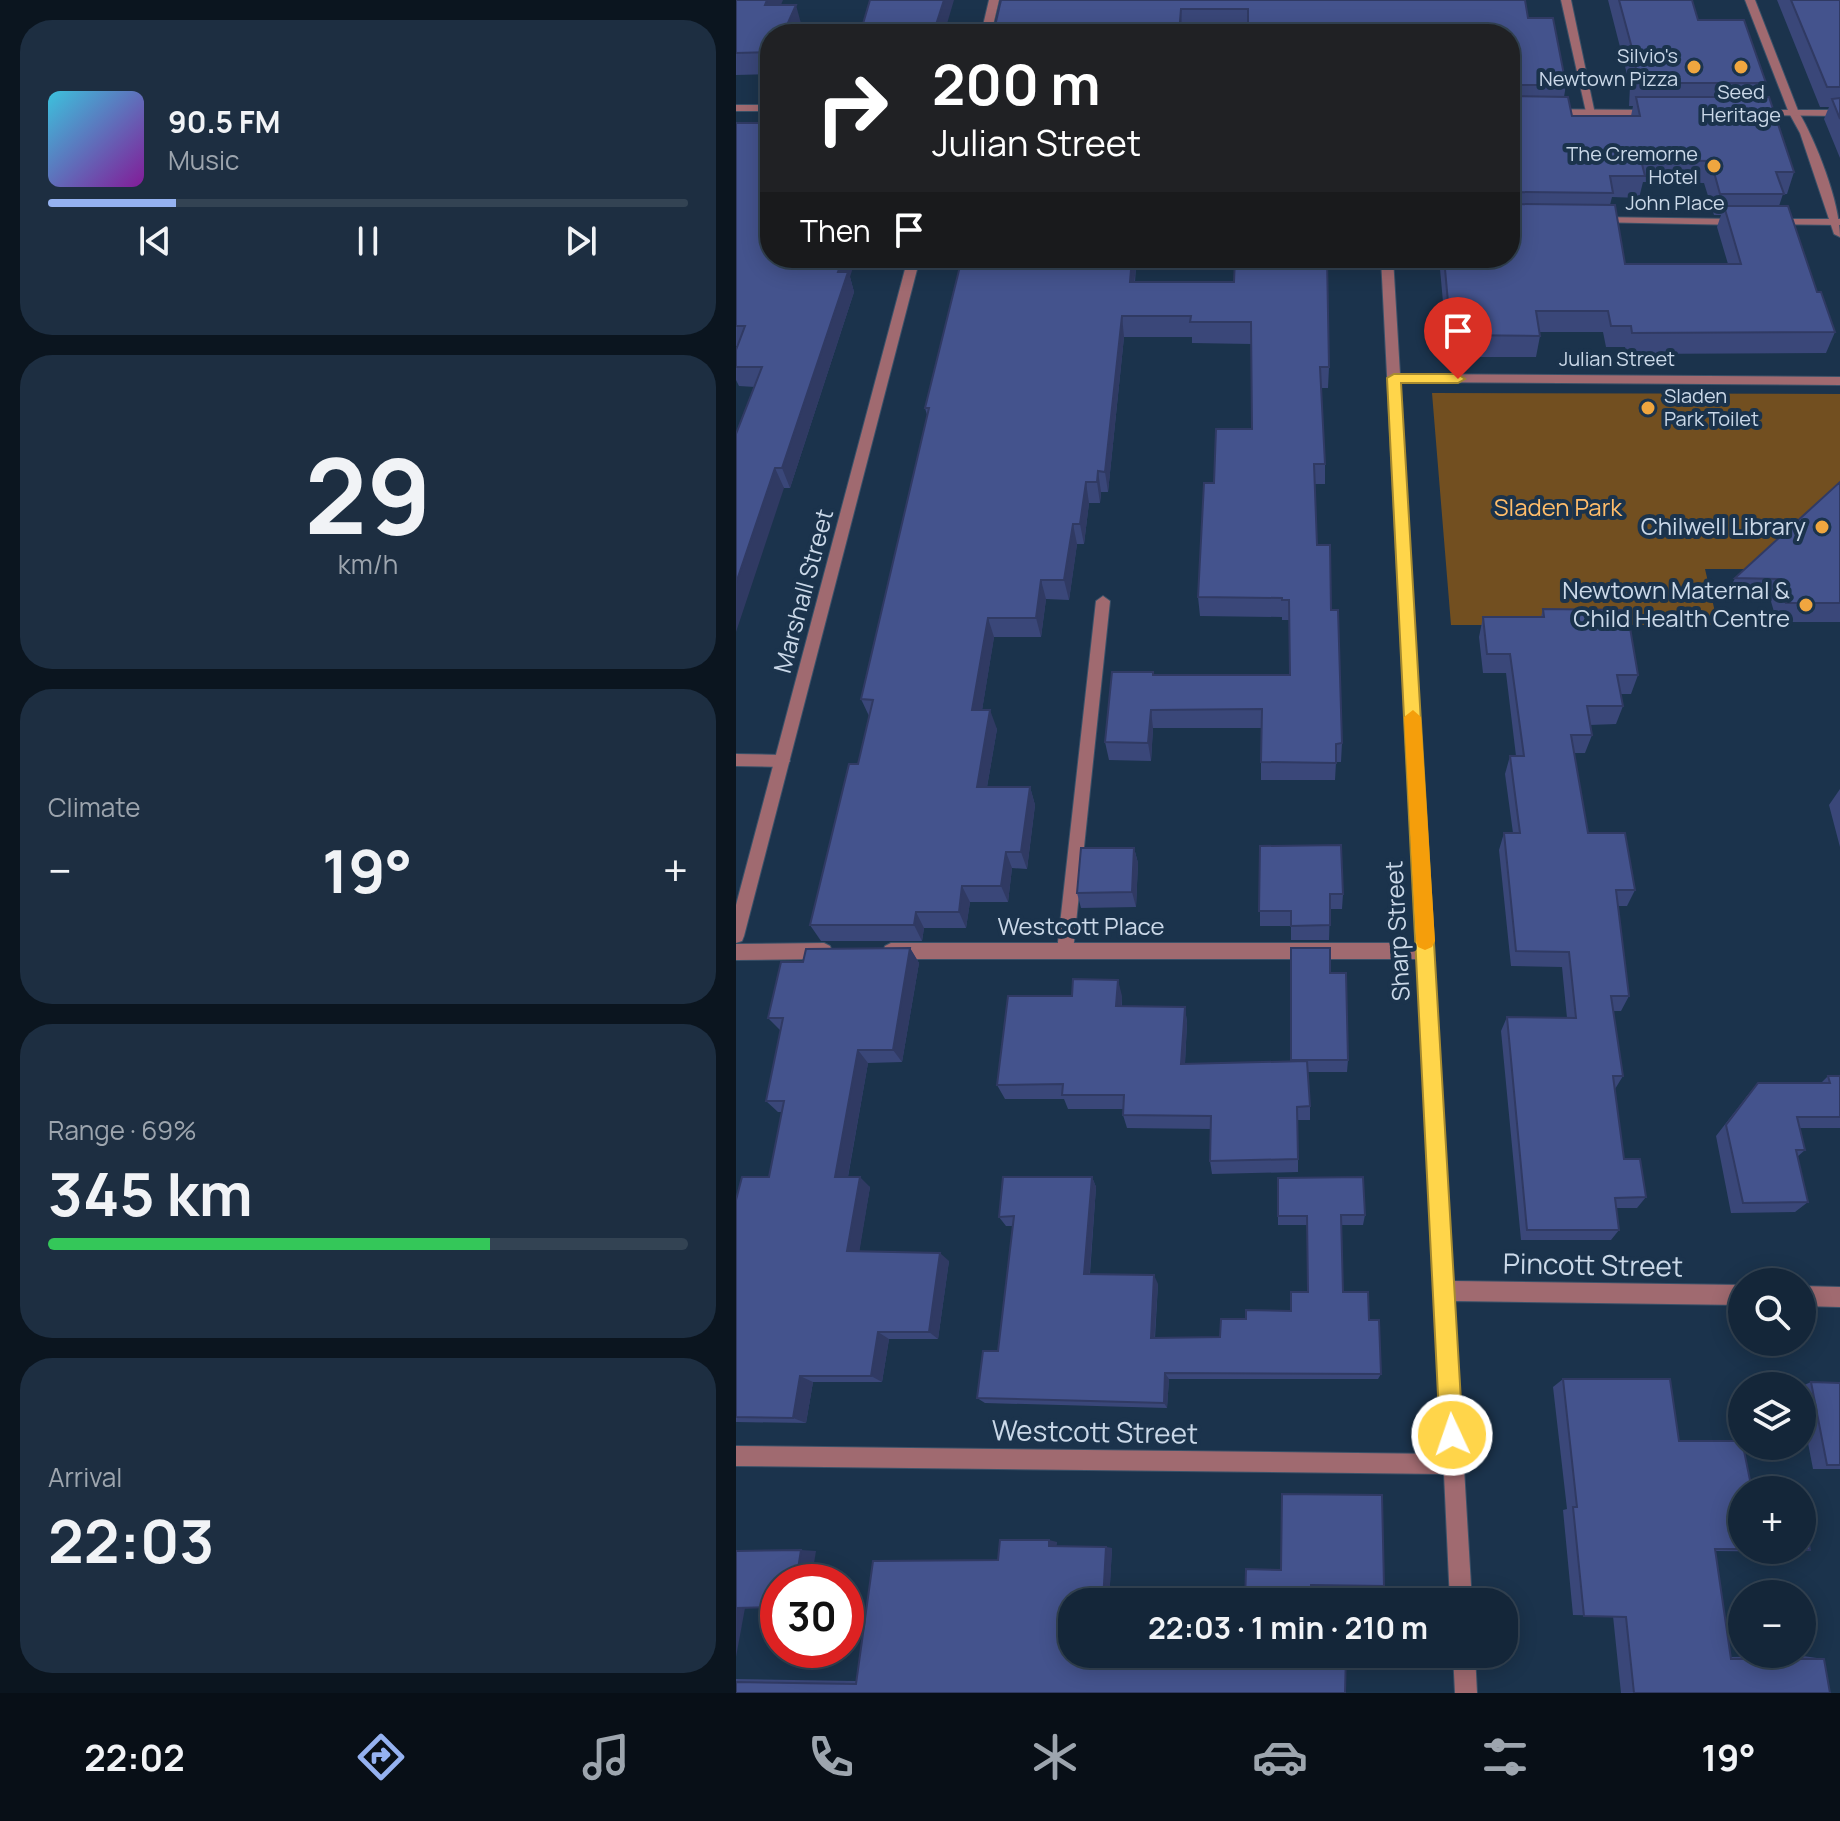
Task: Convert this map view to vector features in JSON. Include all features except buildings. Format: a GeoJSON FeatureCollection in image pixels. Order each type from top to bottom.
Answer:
{"type":"FeatureCollection","features":[{"type":"Feature","properties":{"kind":"street"},"geometry":{"type":"LineString","coordinates":[[988,24],[994,0]]}},
{"type":"Feature","properties":{"kind":"street"},"geometry":{"type":"LineString","coordinates":[[1566,0],[1591,112]]}},
{"type":"Feature","properties":{"kind":"street"},"geometry":{"type":"LineString","coordinates":[[1750,0],[1794,113],[1805,133],[1839,226]]}},
{"type":"Feature","properties":{"kind":"street"},"geometry":{"type":"LineString","coordinates":[[736,108],[760,108]]}},
{"type":"Feature","properties":{"kind":"street"},"geometry":{"type":"LineString","coordinates":[[1520,112],[1669,113]]}},
{"type":"Feature","properties":{"kind":"street"},"geometry":{"type":"LineString","coordinates":[[1747,113],[1840,113]]}},
{"type":"Feature","properties":{"kind":"street","name":"John Place"},"geometry":{"type":"LineString","coordinates":[[1587,220],[1839,226]]}},
{"type":"Feature","properties":{"kind":"street","name":"Marshall Street"},"geometry":{"type":"LineString","coordinates":[[736,936],[911,268]]}},
{"type":"Feature","properties":{"kind":"street","name":"Sharp Street"},"geometry":{"type":"LineString","coordinates":[[1388,268],[1460,1588]]}},
{"type":"Feature","properties":{"kind":"street","name":"Julian Street"},"geometry":{"type":"LineString","coordinates":[[1394,378],[1840,381]]}},
{"type":"Feature","properties":{"kind":"street"},"geometry":{"type":"LineString","coordinates":[[1065,951],[1103,601]]}},
{"type":"Feature","properties":{"kind":"street"},"geometry":{"type":"LineString","coordinates":[[736,760],[782,761]]}},
{"type":"Feature","properties":{"kind":"street"},"geometry":{"type":"LineString","coordinates":[[736,952],[837,951]]}},
{"type":"Feature","properties":{"kind":"street","name":"Westcott Place"},"geometry":{"type":"LineString","coordinates":[[867,951],[1426,951]]}},
{"type":"Feature","properties":{"kind":"street","name":"Pincott Street"},"geometry":{"type":"LineString","coordinates":[[1443,1291],[1728,1295]]}},
{"type":"Feature","properties":{"kind":"street"},"geometry":{"type":"LineString","coordinates":[[1816,1296],[1840,1297]]}},
{"type":"Feature","properties":{"kind":"street","name":"Westcott Street"},"geometry":{"type":"LineString","coordinates":[[736,1456],[1453,1464]]}},
{"type":"Feature","properties":{"kind":"street"},"geometry":{"type":"LineString","coordinates":[[1465,1668],[1466,1693]]}},
{"type":"Feature","properties":{"kind":"green space","name":"Sladen Park"},"geometry":{"type":"Polygon","coordinates":[[[1432,393],[1840,394],[1840,569],[1705,569],[1718,625],[1451,625],[1432,393]]]}},
{"type":"Feature","properties":{"kind":"slow traffic"},"geometry":{"type":"LineString","coordinates":[[1413,717],[1425,941]]}},
{"type":"Feature","properties":{"kind":"place","name":"Silvio's Newtown Pizza"},"geometry":{"type":"Point","coordinates":[1694,67]}},
{"type":"Feature","properties":{"kind":"place","name":"Seed Heritage"},"geometry":{"type":"Point","coordinates":[1741,67]}},
{"type":"Feature","properties":{"kind":"place","name":"The Cremorne Hotel"},"geometry":{"type":"Point","coordinates":[1714,166]}},
{"type":"Feature","properties":{"kind":"place","name":"Sladen Park Toilet"},"geometry":{"type":"Point","coordinates":[1648,408]}},
{"type":"Feature","properties":{"kind":"place","name":"Chilwell Library"},"geometry":{"type":"Point","coordinates":[1822,527]}},
{"type":"Feature","properties":{"kind":"place","name":"Newtown Maternal & Child Health Centre"},"geometry":{"type":"Point","coordinates":[1806,605]}},
{"type":"Feature","properties":{"kind":"route"},"geometry":{"type":"LineString","coordinates":[[1452,1435],[1394,378],[1458,379]]}}]}
